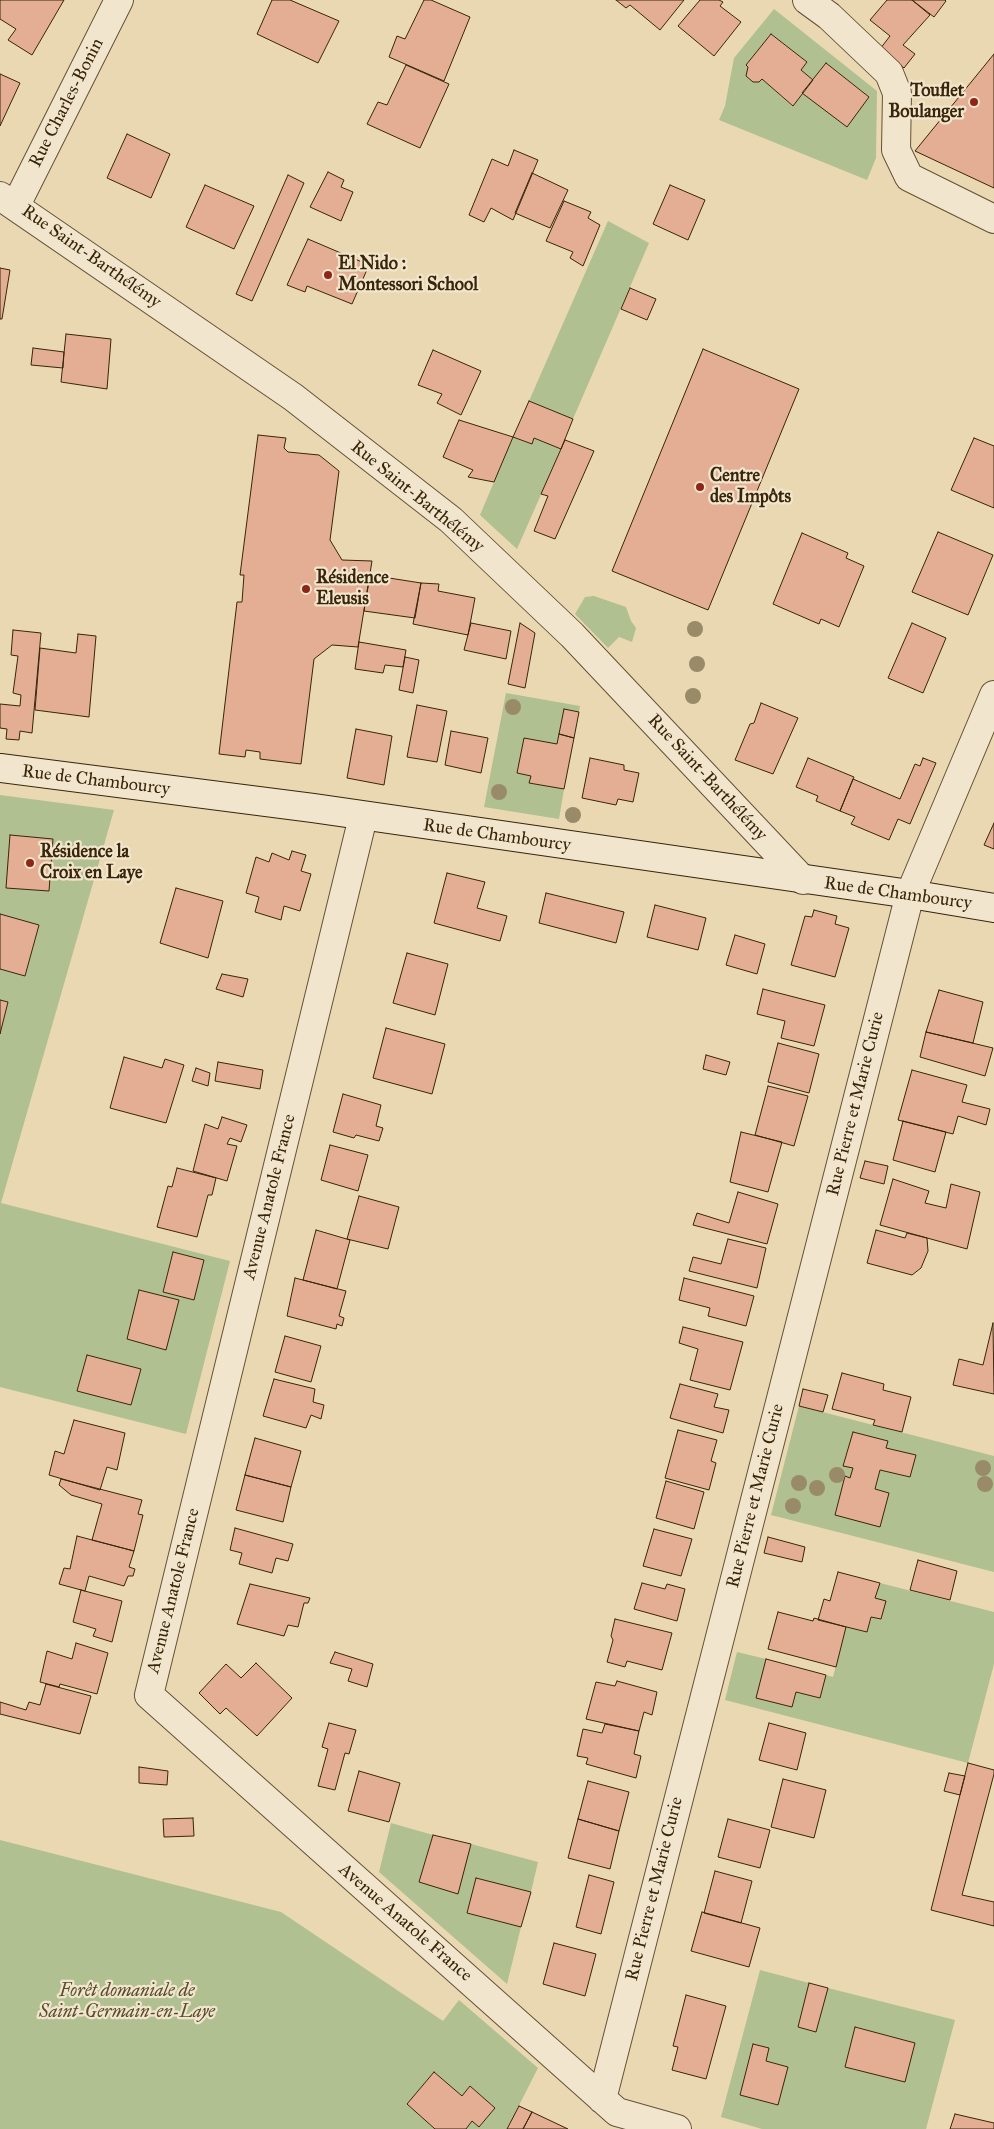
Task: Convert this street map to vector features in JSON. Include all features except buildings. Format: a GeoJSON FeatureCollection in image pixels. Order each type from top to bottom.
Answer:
{"type":"FeatureCollection","features":[{"type":"Feature","properties":{"kind":"street","name":"Rue Charles-Bonin"},"geometry":{"type":"LineString","coordinates":[[8,201],[119,0]]}},
{"type":"Feature","properties":{"kind":"street"},"geometry":{"type":"LineString","coordinates":[[807,0],[835,8],[889,73],[897,93],[896,150],[909,177],[994,219]]}},
{"type":"Feature","properties":{"kind":"street","name":"Rue Saint-Barthélémy"},"geometry":{"type":"LineString","coordinates":[[8,201],[293,397],[451,520],[572,635],[803,880]]}},
{"type":"Feature","properties":{"kind":"street","name":"Rue Pierre et Marie Curie"},"geometry":{"type":"LineString","coordinates":[[602,2099],[910,894],[994,695]]}},
{"type":"Feature","properties":{"kind":"street","name":"Rue de Chambourcy"},"geometry":{"type":"LineString","coordinates":[[0,768],[314,808],[363,817],[910,894],[994,908]]}},
{"type":"Feature","properties":{"kind":"street","name":"Avenue Anatole France"},"geometry":{"type":"LineString","coordinates":[[363,817],[149,1694],[290,1822],[617,2112],[677,2129]]}},
{"type":"Feature","properties":{"kind":"green space"},"geometry":{"type":"Polygon","coordinates":[[[774,9],[877,91],[876,158],[867,180],[719,120],[725,106],[734,58],[774,9]],[[771,34],[746,65],[748,67],[746,76],[753,82],[759,82],[762,79],[792,106],[802,93],[847,126],[869,97],[826,63],[813,80],[801,70],[807,62],[771,34]]]}},
{"type":"Feature","properties":{"kind":"green space"},"geometry":{"type":"Polygon","coordinates":[[[608,221],[649,243],[573,419],[529,401],[608,221]]]}},
{"type":"Feature","properties":{"kind":"green space"},"geometry":{"type":"Polygon","coordinates":[[[513,437],[531,444],[534,438],[561,449],[517,549],[480,515],[513,437]]]}},
{"type":"Feature","properties":{"kind":"green space"},"geometry":{"type":"Polygon","coordinates":[[[594,596],[626,607],[631,621],[636,628],[632,642],[619,637],[608,648],[575,614],[585,597],[594,596]]]}},
{"type":"Feature","properties":{"kind":"green space"},"geometry":{"type":"Polygon","coordinates":[[[506,693],[580,706],[579,712],[564,709],[557,744],[518,773],[531,776],[530,783],[564,789],[559,819],[484,807],[506,693]]]}},
{"type":"Feature","properties":{"kind":"green space"},"geometry":{"type":"Polygon","coordinates":[[[0,795],[114,810],[1,1203],[230,1261],[186,1434],[0,1387],[0,1034],[8,1002],[0,1000],[0,969],[25,976],[39,926],[0,914],[0,795]],[[10,835],[7,888],[49,891],[53,839],[10,835]],[[173,1252],[163,1292],[194,1300],[204,1260],[173,1252]],[[139,1290],[127,1339],[166,1349],[179,1300],[139,1290]],[[87,1355],[78,1391],[131,1405],[141,1369],[87,1355]]]}},
{"type":"Feature","properties":{"kind":"green space"},"geometry":{"type":"Polygon","coordinates":[[[799,1406],[994,1456],[994,1572],[771,1515],[799,1406]],[[853,1432],[843,1465],[853,1468],[850,1478],[845,1476],[835,1515],[875,1489],[880,1470],[910,1477],[916,1455],[886,1448],[887,1441],[853,1432]]]}},
{"type":"Feature","properties":{"kind":"green space"},"geometry":{"type":"Polygon","coordinates":[[[880,1583],[994,1612],[994,1664],[968,1763],[725,1700],[737,1652],[766,1659],[757,1698],[792,1707],[796,1692],[820,1698],[826,1675],[833,1677],[846,1627],[867,1632],[871,1617],[881,1619],[875,1598],[880,1583]]]}},
{"type":"Feature","properties":{"kind":"green space"},"geometry":{"type":"Polygon","coordinates":[[[391,1823],[433,1835],[419,1882],[471,1844],[538,1862],[531,1892],[476,1878],[467,1913],[521,1927],[507,1984],[379,1872],[391,1823]]]}},
{"type":"Feature","properties":{"kind":"green space","name":"Forêt domaniale de Saint-Germain-en-Laye"},"geometry":{"type":"Polygon","coordinates":[[[0,1840],[281,1912],[443,2021],[459,2000],[538,2068],[507,2129],[466,2129],[472,2121],[479,2127],[495,2108],[470,2086],[462,2096],[434,2072],[407,2104],[435,2129],[0,2129],[0,1840]]]}},
{"type":"Feature","properties":{"kind":"green space"},"geometry":{"type":"Polygon","coordinates":[[[760,1970],[809,1983],[798,2027],[816,2032],[828,1988],[955,2020],[926,2129],[762,2129],[721,2117],[760,1970]],[[856,2027],[846,2067],[905,2082],[915,2043],[856,2027]],[[753,2044],[740,2095],[777,2105],[787,2067],[766,2061],[769,2048],[753,2044]]]}},
{"type":"Feature","properties":{"kind":"place","name":"Touflet Boulanger"},"geometry":{"type":"Point","coordinates":[974,102]}},
{"type":"Feature","properties":{"kind":"place","name":"El Nido : Montessori School"},"geometry":{"type":"Point","coordinates":[328,275]}},
{"type":"Feature","properties":{"kind":"place","name":"Centre des Impôts"},"geometry":{"type":"Point","coordinates":[700,487]}},
{"type":"Feature","properties":{"kind":"place","name":"Résidence Eleusis"},"geometry":{"type":"Point","coordinates":[306,589]}},
{"type":"Feature","properties":{"kind":"place","name":"Résidence la Croix en Laye"},"geometry":{"type":"Point","coordinates":[30,863]}}]}
